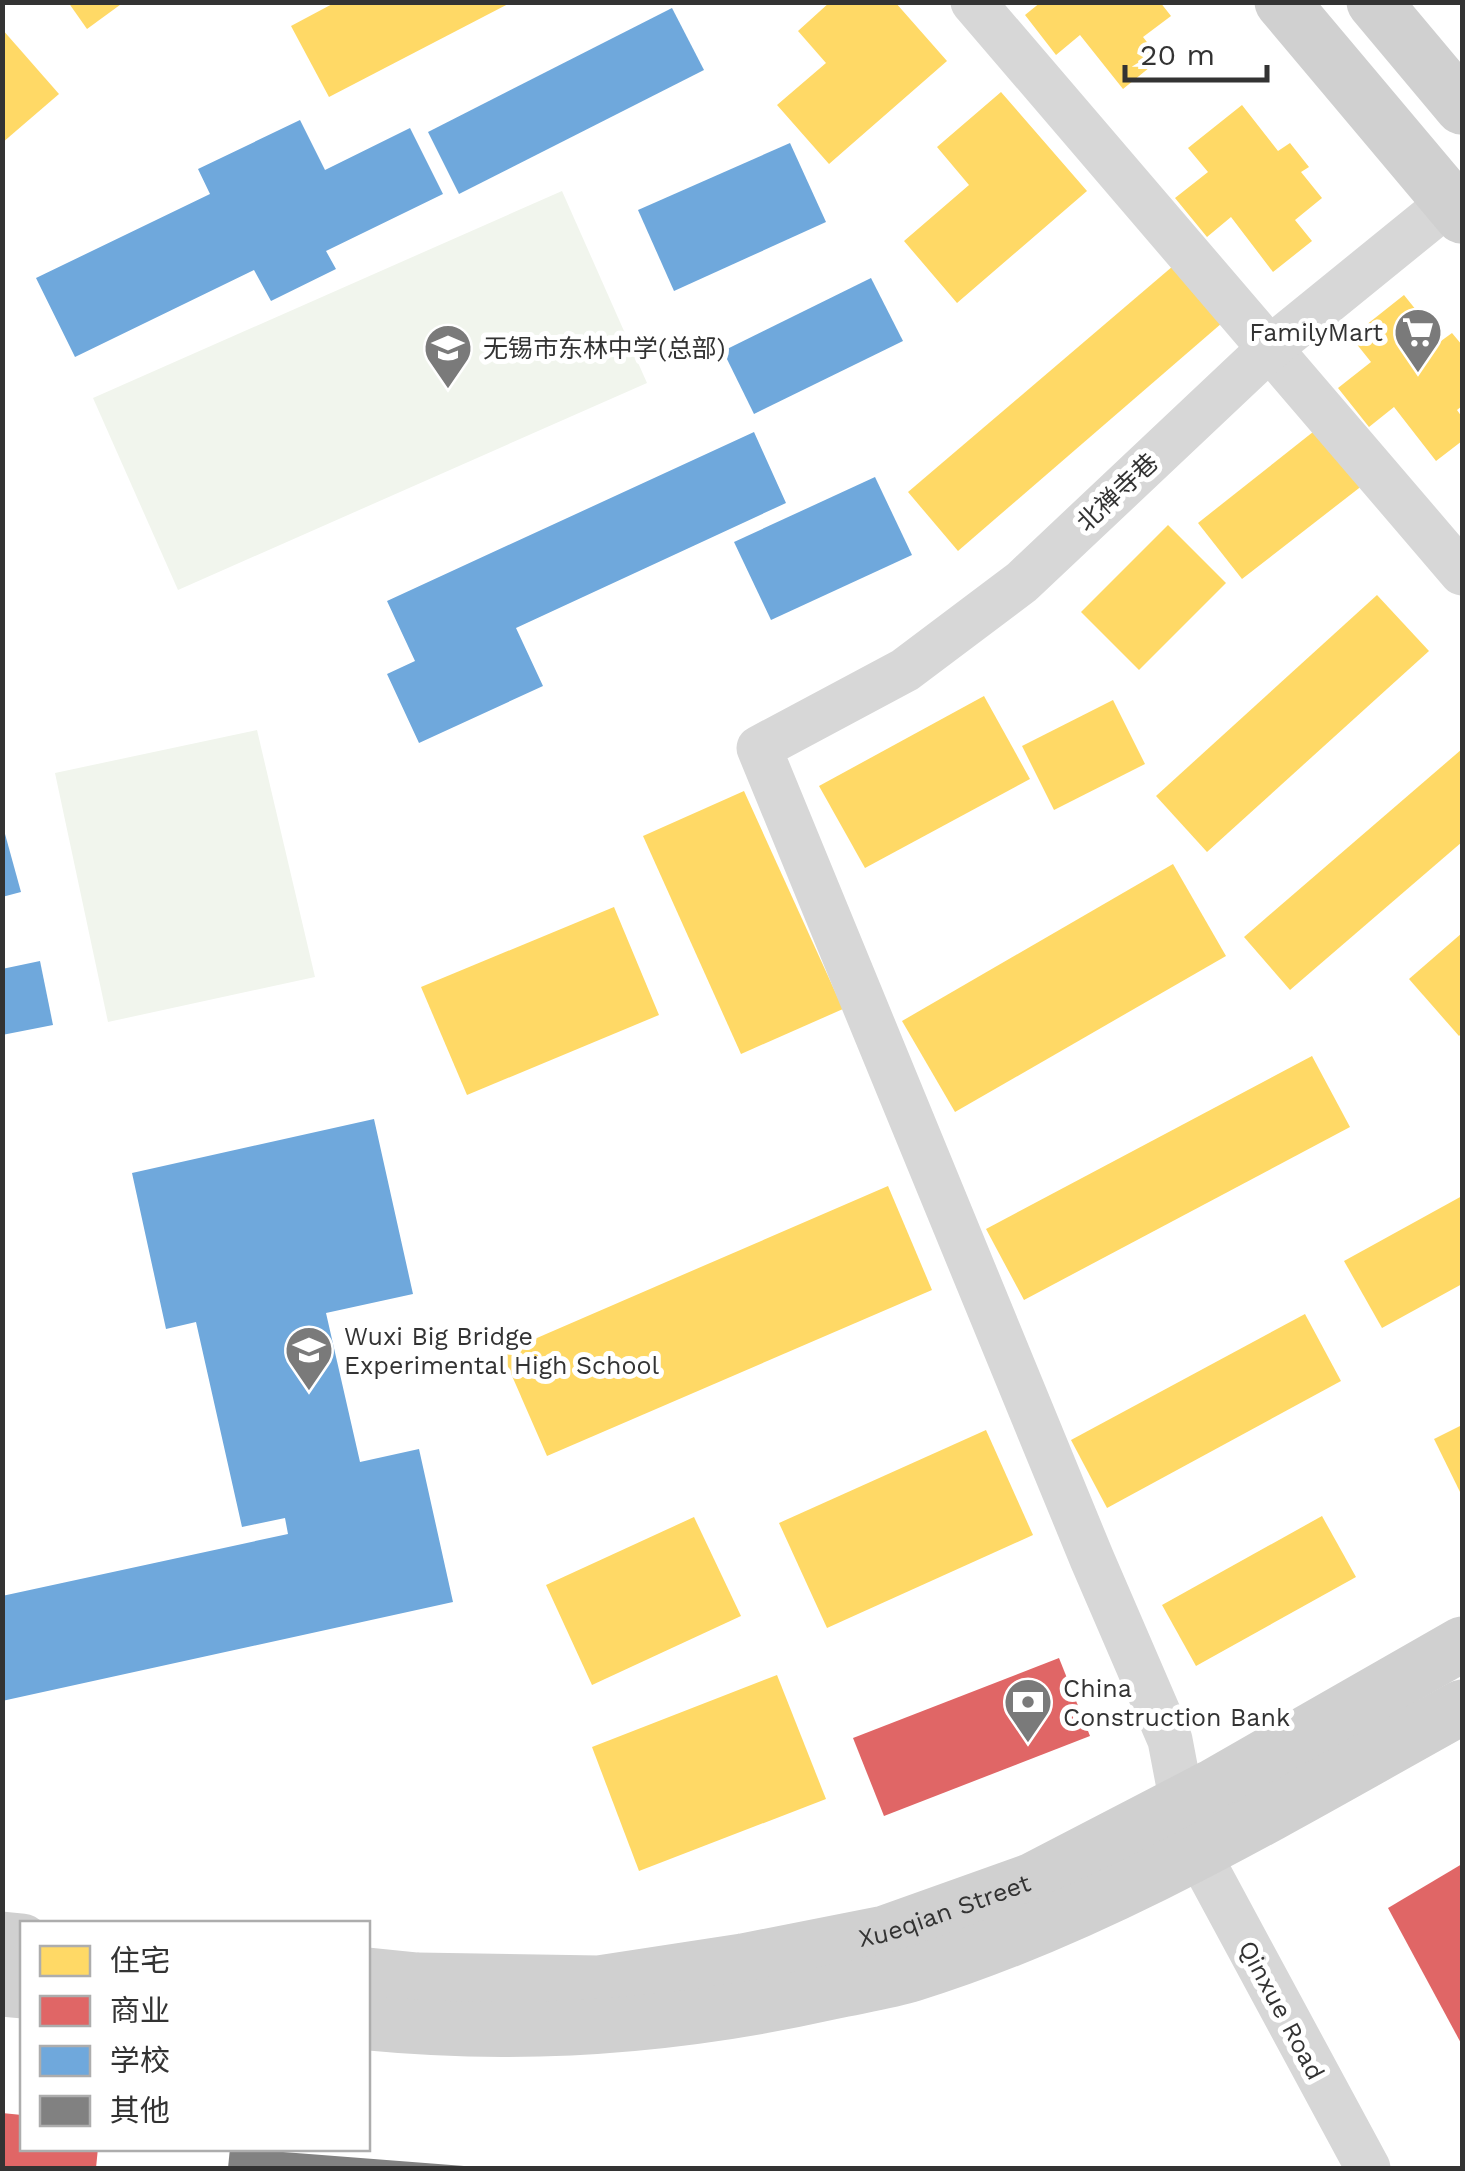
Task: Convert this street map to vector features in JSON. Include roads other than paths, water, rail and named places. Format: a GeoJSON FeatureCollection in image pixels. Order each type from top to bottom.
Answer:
{"type":"FeatureCollection","features":[{"type":"Feature","properties":{"kind":"main road"},"geometry":{"type":"LineString","coordinates":[[1282,2],[1456,209]]}},
{"type":"Feature","properties":{"kind":"main road"},"geometry":{"type":"LineString","coordinates":[[1374,2],[1462,107]]}},
{"type":"Feature","properties":{"kind":"main road","name":"Xueqian Street"},"geometry":{"type":"LineString","coordinates":[[370,2023],[591,2029],[755,2009],[912,1974],[1054,1922],[1462,1644]]}},
{"type":"Feature","properties":{"kind":"main road","name":"Xueqian Street"},"geometry":{"type":"LineString","coordinates":[[370,1975],[417,1980],[599,1983],[743,1962],[885,1933],[1189,1827],[1462,1707]]}},
{"type":"Feature","properties":{"kind":"street"},"geometry":{"type":"LineString","coordinates":[[973,2],[1462,573]]}},
{"type":"Feature","properties":{"kind":"street","name":"北禅寺巷"},"geometry":{"type":"LineString","coordinates":[[759,748],[904,670],[1022,582],[1269,350],[1456,209]]}},
{"type":"Feature","properties":{"kind":"street","name":"Qinxue Road"},"geometry":{"type":"LineString","coordinates":[[759,748],[1170,1740],[1189,1827],[1368,2168]]}},
{"type":"Feature","properties":{"kind":"place","name":"FamilyMart"},"geometry":{"type":"Point","coordinates":[1418,374]}},
{"type":"Feature","properties":{"kind":"place","name":"无锡市东林中学(总部)"},"geometry":{"type":"Point","coordinates":[448,390]}},
{"type":"Feature","properties":{"kind":"place","name":"Wuxi Big Bridge Experimental High School"},"geometry":{"type":"Point","coordinates":[309,1392]}},
{"type":"Feature","properties":{"kind":"place","name":"China Construction Bank"},"geometry":{"type":"Point","coordinates":[1028,1744]}}]}
